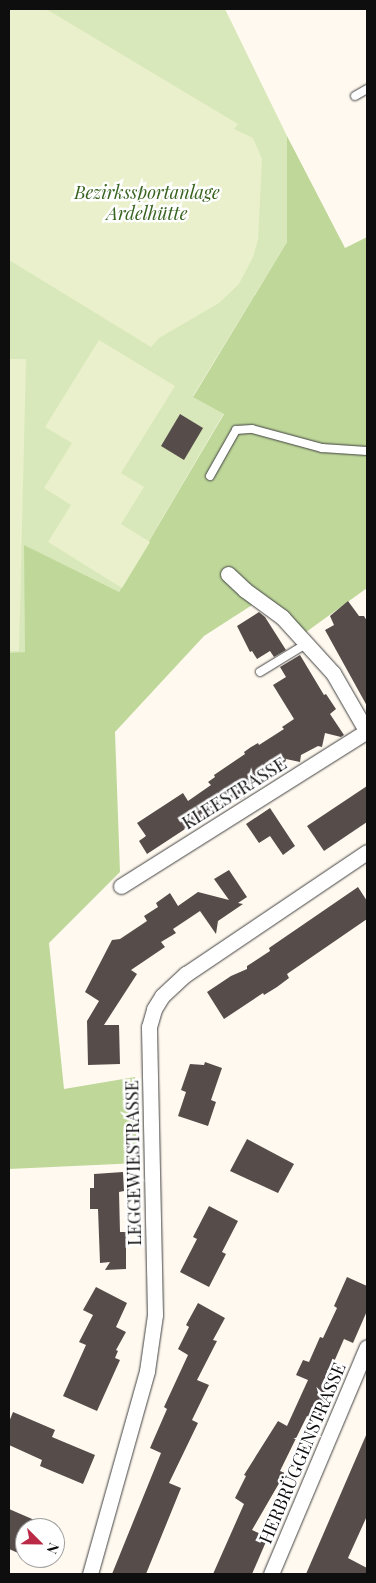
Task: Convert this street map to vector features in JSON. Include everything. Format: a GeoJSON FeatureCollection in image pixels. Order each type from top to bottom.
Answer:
{"type":"FeatureCollection","features":[{"type":"Feature","properties":{"kind":"street","name":"KLEESTRASSE"},"geometry":{"type":"LineString","coordinates":[[121,886],[367,732],[332,674],[306,644],[282,617],[245,590],[228,574]]}},
{"type":"Feature","properties":{"kind":"street","name":"LEGGEWIESTRASSE"},"geometry":{"type":"LineString","coordinates":[[90,1574],[147,1371],[155,1315],[149,1027],[154,1009],[162,996],[186,974],[367,852]]}},
{"type":"Feature","properties":{"kind":"street","name":"HERBRÜGGENSTRASSE"},"geometry":{"type":"LineString","coordinates":[[271,1574],[367,1347]]}},
{"type":"Feature","properties":{"kind":"lane"},"geometry":{"type":"LineString","coordinates":[[355,96],[367,89]]}},
{"type":"Feature","properties":{"kind":"lane"},"geometry":{"type":"LineString","coordinates":[[210,476],[236,430],[252,429],[322,448],[367,451]]}},
{"type":"Feature","properties":{"kind":"lane"},"geometry":{"type":"LineString","coordinates":[[260,672],[306,644]]}},
{"type":"Feature","properties":{"kind":"green space","name":"Bezirkssportanlage Ardelhütte"},"geometry":{"type":"Polygon","coordinates":[[[9,9],[225,9],[287,136],[287,242],[193,396],[224,413],[119,592],[25,653],[9,653],[9,9]]]}},
{"type":"Feature","properties":{"kind":"green space"},"geometry":{"type":"Polygon","coordinates":[[[9,9],[46,9],[238,124],[234,129],[253,138],[262,159],[258,240],[253,257],[239,284],[219,303],[159,338],[151,347],[9,260],[9,9]]]}},
{"type":"Feature","properties":{"kind":"green space"},"geometry":{"type":"Polygon","coordinates":[[[287,136],[345,248],[367,237],[367,588],[302,635],[266,596],[204,636],[115,732],[120,872],[49,943],[64,1089],[135,1077],[139,1163],[9,1169],[9,653],[25,652],[24,545],[119,592],[224,414],[193,397],[287,242],[287,136]]]}},
{"type":"Feature","properties":{"kind":"green space"},"geometry":{"type":"Polygon","coordinates":[[[99,340],[175,386],[121,473],[144,487],[121,524],[150,542],[122,588],[48,542],[71,505],[44,488],[72,443],[45,427],[99,340]]]}},
{"type":"Feature","properties":{"kind":"green space"},"geometry":{"type":"Polygon","coordinates":[[[9,359],[26,359],[19,651],[9,651],[9,359]]]}},
{"type":"Feature","properties":{"kind":"building"},"geometry":{"type":"Polygon","coordinates":[[[180,414],[203,428],[184,460],[161,446],[180,414]]]}},
{"type":"Feature","properties":{"kind":"building"},"geometry":{"type":"Polygon","coordinates":[[[348,601],[359,616],[364,616],[367,621],[367,706],[325,630],[334,625],[330,616],[348,601]]]}},
{"type":"Feature","properties":{"kind":"building"},"geometry":{"type":"Polygon","coordinates":[[[259,612],[265,617],[286,650],[274,657],[270,651],[257,659],[252,651],[250,652],[237,626],[259,612]]]}},
{"type":"Feature","properties":{"kind":"building"},"geometry":{"type":"Polygon","coordinates":[[[300,655],[324,695],[326,694],[336,709],[330,714],[344,735],[341,737],[325,733],[322,747],[318,746],[301,755],[300,762],[286,759],[284,772],[279,772],[263,780],[260,787],[247,784],[245,797],[240,800],[237,795],[147,854],[139,841],[146,836],[137,823],[183,793],[188,801],[211,785],[208,782],[215,777],[214,775],[245,754],[244,752],[251,747],[258,743],[259,745],[284,729],[282,727],[294,719],[273,685],[286,677],[280,667],[300,655]]]}},
{"type":"Feature","properties":{"kind":"building"},"geometry":{"type":"Polygon","coordinates":[[[367,786],[367,822],[324,851],[307,826],[367,786]]]}},
{"type":"Feature","properties":{"kind":"building"},"geometry":{"type":"Polygon","coordinates":[[[270,808],[295,846],[283,855],[270,836],[259,843],[246,824],[270,808]]]}},
{"type":"Feature","properties":{"kind":"building"},"geometry":{"type":"Polygon","coordinates":[[[229,870],[247,897],[238,903],[243,904],[218,921],[216,934],[200,911],[173,929],[176,933],[161,942],[165,947],[131,970],[137,974],[104,1025],[119,1025],[120,1064],[88,1065],[87,1021],[99,1001],[85,992],[112,940],[120,939],[147,921],[144,916],[158,907],[156,903],[170,893],[178,906],[198,892],[229,900],[214,879],[229,870]]]}},
{"type":"Feature","properties":{"kind":"building"},"geometry":{"type":"Polygon","coordinates":[[[358,887],[367,901],[367,919],[287,974],[289,978],[277,987],[264,995],[263,993],[224,1019],[207,992],[231,976],[247,969],[247,966],[270,951],[269,948],[358,887]]]}},
{"type":"Feature","properties":{"kind":"building"},"geometry":{"type":"Polygon","coordinates":[[[205,1062],[222,1068],[211,1100],[216,1102],[208,1126],[178,1116],[186,1092],[181,1090],[190,1064],[204,1065],[205,1062]]]}},
{"type":"Feature","properties":{"kind":"building"},"geometry":{"type":"Polygon","coordinates":[[[247,1139],[294,1164],[278,1193],[230,1171],[247,1139]]]}},
{"type":"Feature","properties":{"kind":"building"},"geometry":{"type":"Polygon","coordinates":[[[123,1172],[124,1191],[119,1192],[120,1232],[126,1232],[126,1269],[105,1270],[110,1262],[100,1263],[98,1209],[90,1209],[90,1188],[94,1188],[94,1174],[123,1172]]]}},
{"type":"Feature","properties":{"kind":"building"},"geometry":{"type":"Polygon","coordinates":[[[209,1206],[238,1221],[222,1252],[226,1254],[209,1287],[180,1272],[197,1239],[193,1237],[209,1206]]]}},
{"type":"Feature","properties":{"kind":"building"},"geometry":{"type":"Polygon","coordinates":[[[347,1277],[367,1286],[367,1311],[353,1343],[344,1339],[330,1371],[339,1375],[319,1421],[307,1416],[280,1471],[285,1473],[252,1530],[268,1537],[252,1574],[213,1574],[244,1504],[235,1498],[246,1476],[244,1475],[278,1421],[287,1426],[308,1380],[296,1375],[303,1360],[309,1362],[320,1337],[323,1338],[337,1308],[334,1306],[347,1277]]]}},
{"type":"Feature","properties":{"kind":"building"},"geometry":{"type":"Polygon","coordinates":[[[96,1287],[127,1303],[116,1327],[126,1332],[116,1350],[118,1351],[115,1358],[120,1360],[97,1411],[63,1396],[86,1345],[79,1342],[93,1315],[83,1310],[96,1287]]]}},
{"type":"Feature","properties":{"kind":"building"},"geometry":{"type":"Polygon","coordinates":[[[198,1303],[225,1318],[213,1340],[217,1341],[197,1380],[209,1385],[192,1420],[198,1423],[169,1483],[181,1488],[146,1574],[112,1574],[161,1453],[150,1448],[167,1409],[164,1407],[188,1355],[178,1349],[189,1327],[186,1325],[198,1303]]]}},
{"type":"Feature","properties":{"kind":"building"},"geometry":{"type":"Polygon","coordinates":[[[13,1412],[55,1430],[52,1437],[95,1455],[83,1484],[40,1466],[42,1460],[9,1445],[9,1422],[13,1412]]]}},
{"type":"Feature","properties":{"kind":"building"},"geometry":{"type":"Polygon","coordinates":[[[367,1433],[367,1516],[348,1558],[367,1568],[367,1574],[306,1574],[367,1433]]]}},
{"type":"Feature","properties":{"kind":"building"},"geometry":{"type":"Polygon","coordinates":[[[9,1509],[30,1518],[15,1518],[15,1552],[9,1549],[9,1509]]]}}]}
